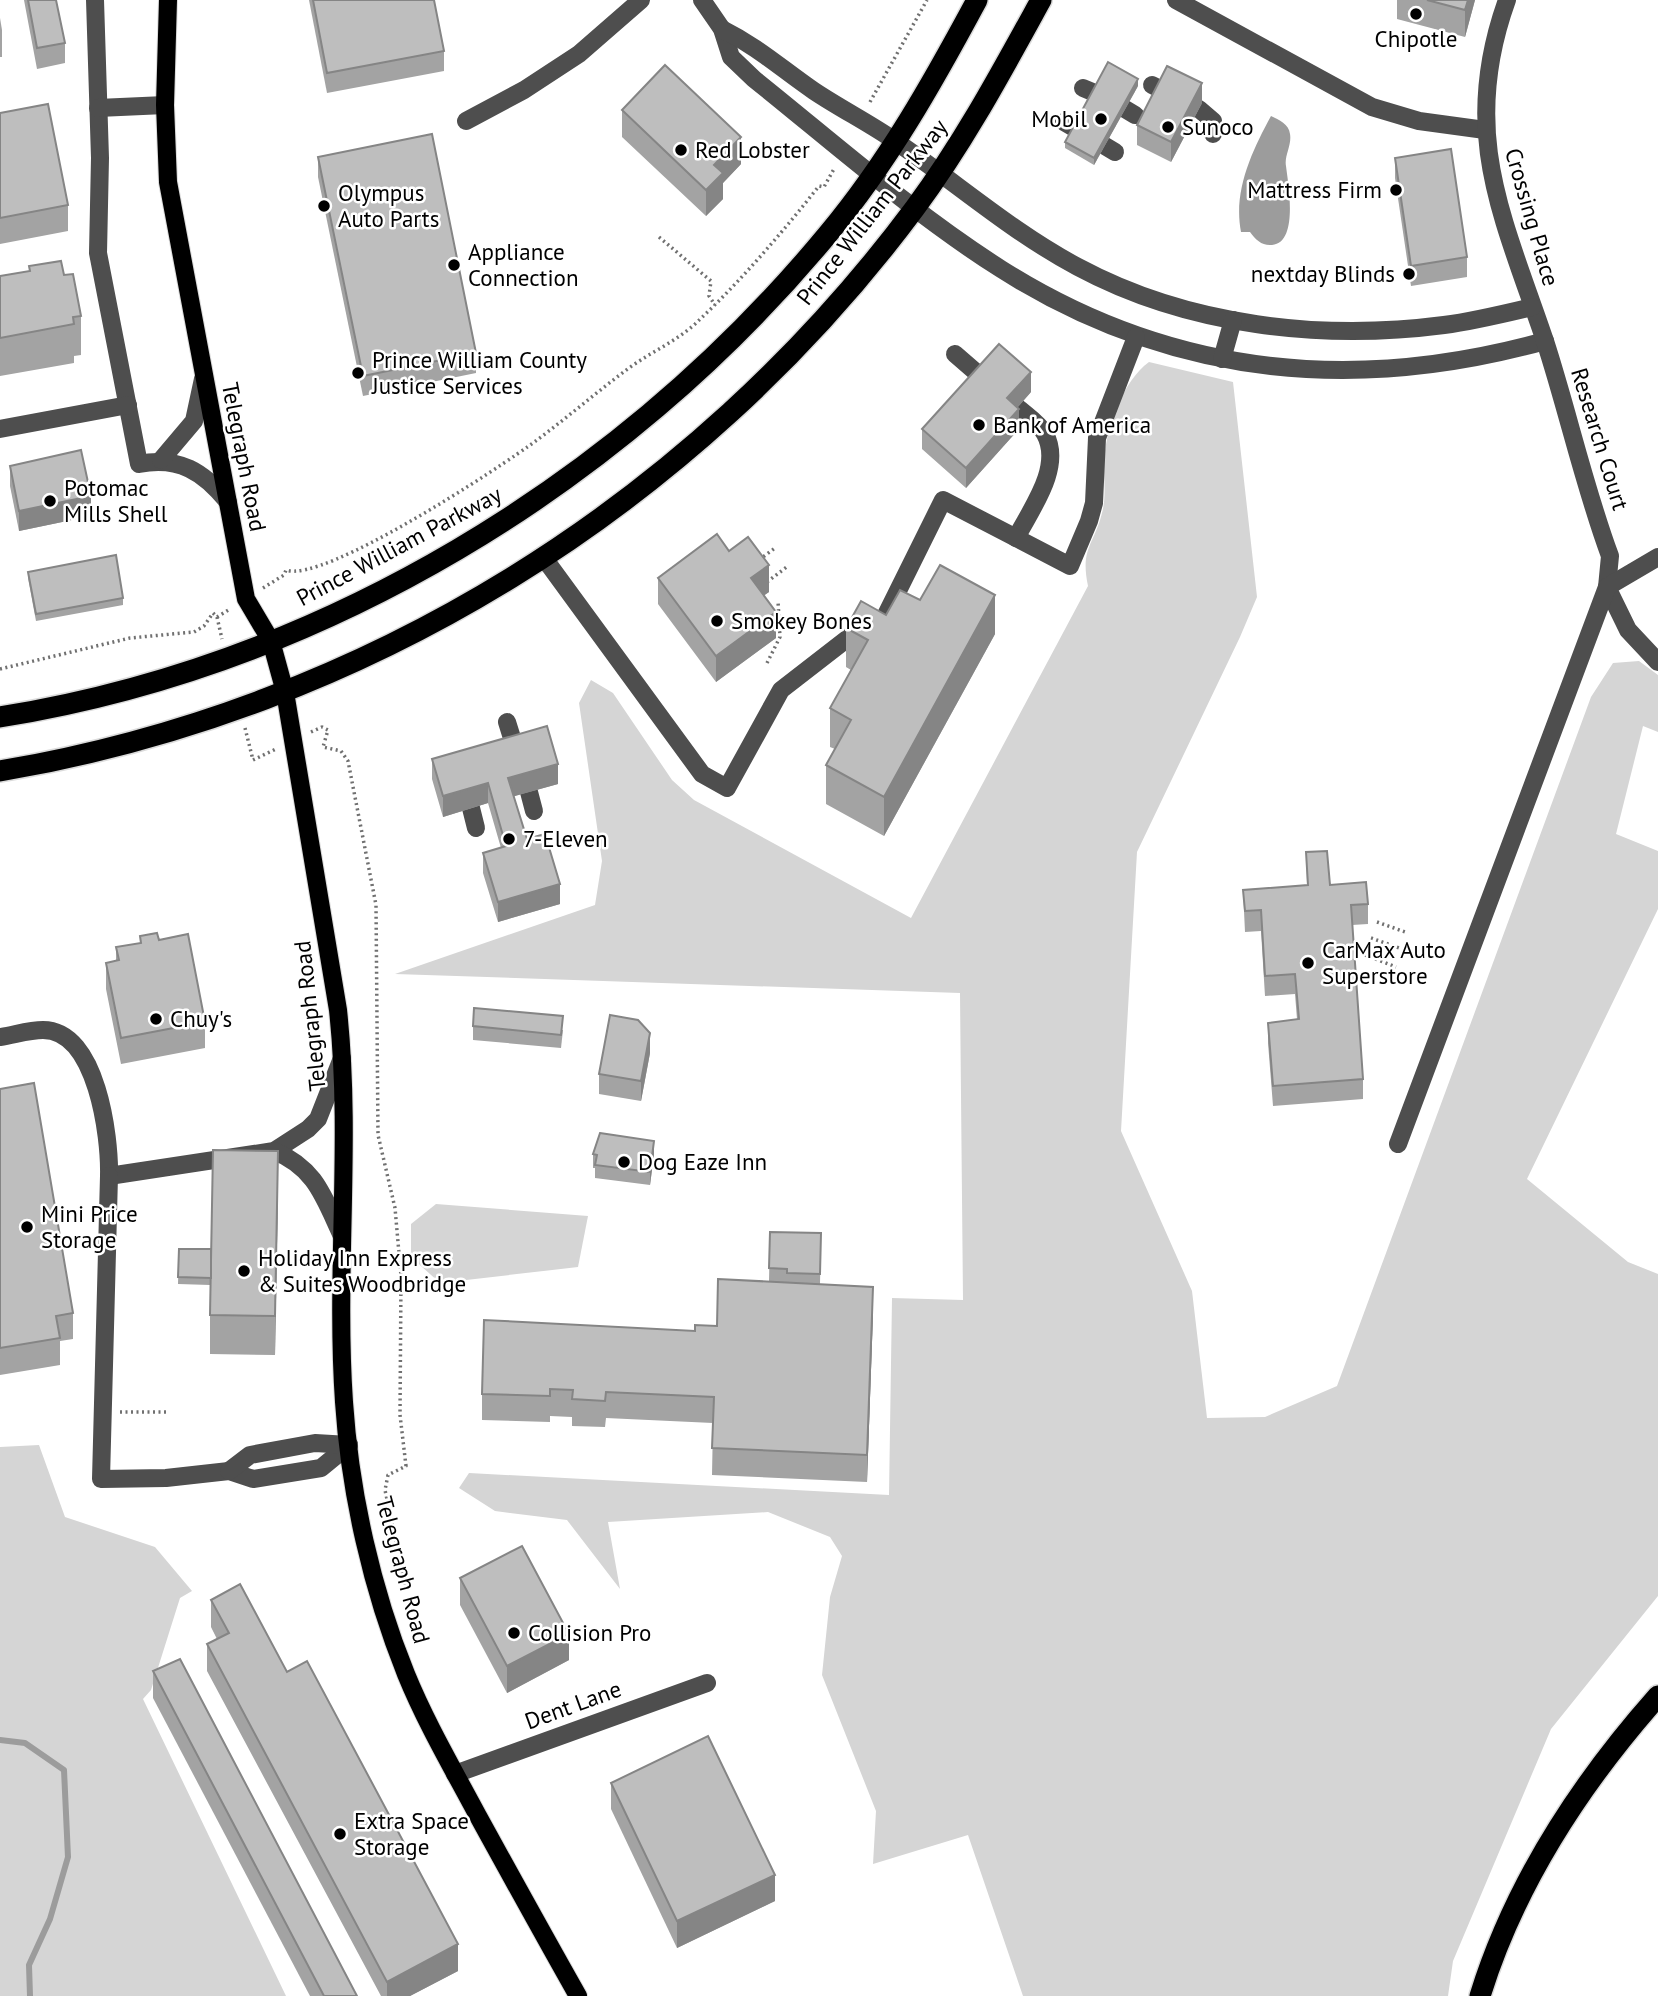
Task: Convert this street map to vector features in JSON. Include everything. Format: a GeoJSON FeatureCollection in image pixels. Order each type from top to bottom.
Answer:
{"type":"FeatureCollection","features":[{"type":"Feature","properties":{"kind":"highway","name":"Prince William Parkway"},"geometry":{"type":"LineString","coordinates":[[0,717],[150,683],[271,641],[385,588],[451,553],[516,514],[595,457],[694,375],[773,297],[829,233],[922,104],[977,0]]}},
{"type":"Feature","properties":{"kind":"highway","name":"Prince William Parkway"},"geometry":{"type":"LineString","coordinates":[[0,771],[117,747],[216,718],[285,692],[417,632],[544,558],[653,480],[763,382],[821,323],[916,207],[976,119],[1041,0]]}},
{"type":"Feature","properties":{"kind":"highway"},"geometry":{"type":"LineString","coordinates":[[1480,1996],[1504,1929],[1552,1837],[1605,1759],[1658,1696]]}},
{"type":"Feature","properties":{"kind":"main road","name":"Telegraph Road"},"geometry":{"type":"LineString","coordinates":[[168,0],[165,106],[168,182],[246,599],[271,641],[285,692],[322,899],[342,1058],[343,1389],[349,1445],[364,1531],[380,1600],[406,1674],[455,1774],[578,1996]]}},
{"type":"Feature","properties":{"kind":"street"},"geometry":{"type":"LineString","coordinates":[[95,0],[99,108],[98,253],[139,464],[161,460],[210,480],[228,502]]}},
{"type":"Feature","properties":{"kind":"street"},"geometry":{"type":"LineString","coordinates":[[467,121],[524,90],[579,54],[641,0]]}},
{"type":"Feature","properties":{"kind":"street"},"geometry":{"type":"LineString","coordinates":[[702,0],[722,29],[731,57],[873,174],[962,243],[1022,281],[1087,316],[1136,337],[1222,359],[1289,369],[1390,370],[1488,357],[1545,341]]}},
{"type":"Feature","properties":{"kind":"street"},"geometry":{"type":"LineString","coordinates":[[1176,0],[1372,107],[1419,121],[1485,130]]}},
{"type":"Feature","properties":{"kind":"street","name":"Crossing Place"},"geometry":{"type":"LineString","coordinates":[[722,29],[755,45],[814,91],[895,141],[1037,244],[1095,276],[1168,303],[1233,320],[1297,329],[1377,331],[1446,325],[1532,307],[1493,185],[1485,130],[1492,50],[1507,0]]}},
{"type":"Feature","properties":{"kind":"street"},"geometry":{"type":"LineString","coordinates":[[99,108],[165,106]]}},
{"type":"Feature","properties":{"kind":"street"},"geometry":{"type":"LineString","coordinates":[[1199,109],[1213,121],[1213,134]]}},
{"type":"Feature","properties":{"kind":"street","name":"Research Court"},"geometry":{"type":"LineString","coordinates":[[1532,307],[1545,341],[1610,556],[1607,587]]}},
{"type":"Feature","properties":{"kind":"street"},"geometry":{"type":"LineString","coordinates":[[1222,359],[1233,320]]}},
{"type":"Feature","properties":{"kind":"street"},"geometry":{"type":"LineString","coordinates":[[544,558],[702,774],[727,788],[781,691],[861,628],[882,623],[943,500],[1070,566],[1094,503],[1097,438],[1136,337]]}},
{"type":"Feature","properties":{"kind":"street"},"geometry":{"type":"LineString","coordinates":[[955,354],[985,380]]}},
{"type":"Feature","properties":{"kind":"street"},"geometry":{"type":"LineString","coordinates":[[161,460],[194,421],[204,373]]}},
{"type":"Feature","properties":{"kind":"street"},"geometry":{"type":"LineString","coordinates":[[0,429],[128,405]]}},
{"type":"Feature","properties":{"kind":"street"},"geometry":{"type":"LineString","coordinates":[[1016,538],[1045,483],[1050,466],[1046,436],[1017,407]]}},
{"type":"Feature","properties":{"kind":"street"},"geometry":{"type":"LineString","coordinates":[[1398,1144],[1607,587],[1658,557]]}},
{"type":"Feature","properties":{"kind":"street"},"geometry":{"type":"LineString","coordinates":[[1607,587],[1628,630],[1658,662]]}},
{"type":"Feature","properties":{"kind":"street"},"geometry":{"type":"LineString","coordinates":[[507,722],[517,754]]}},
{"type":"Feature","properties":{"kind":"street"},"geometry":{"type":"LineString","coordinates":[[529,792],[534,811]]}},
{"type":"Feature","properties":{"kind":"street"},"geometry":{"type":"LineString","coordinates":[[471,808],[476,828]]}},
{"type":"Feature","properties":{"kind":"street"},"geometry":{"type":"LineString","coordinates":[[0,1037],[45,1030],[62,1037],[84,1056],[94,1076],[109,1155],[101,1479],[166,1478],[229,1471],[253,1479],[321,1468],[349,1445]]}},
{"type":"Feature","properties":{"kind":"street"},"geometry":{"type":"LineString","coordinates":[[109,1176],[274,1151],[308,1129],[318,1119],[342,1058]]}},
{"type":"Feature","properties":{"kind":"street"},"geometry":{"type":"LineString","coordinates":[[274,1151],[290,1157],[309,1173],[342,1236]]}},
{"type":"Feature","properties":{"kind":"street"},"geometry":{"type":"LineString","coordinates":[[229,1471],[250,1455],[315,1443],[349,1445]]}},
{"type":"Feature","properties":{"kind":"street","name":"Dent Lane"},"geometry":{"type":"LineString","coordinates":[[455,1774],[707,1682]]}},
{"type":"Feature","properties":{"kind":"path"},"geometry":{"type":"LineString","coordinates":[[879,85],[927,0]]}},
{"type":"Feature","properties":{"kind":"path"},"geometry":{"type":"LineString","coordinates":[[284,575],[286,570],[305,571],[331,562],[472,484],[536,440],[631,367],[674,340],[715,305],[819,186],[824,187]]}},
{"type":"Feature","properties":{"kind":"path"},"geometry":{"type":"LineString","coordinates":[[659,237],[694,263],[711,281],[709,292],[715,305]]}},
{"type":"Feature","properties":{"kind":"path"},"geometry":{"type":"LineString","coordinates":[[752,565],[775,548]]}},
{"type":"Feature","properties":{"kind":"path"},"geometry":{"type":"LineString","coordinates":[[765,583],[788,566]]}},
{"type":"Feature","properties":{"kind":"path"},"geometry":{"type":"LineString","coordinates":[[766,663],[781,631],[778,601]]}},
{"type":"Feature","properties":{"kind":"path"},"geometry":{"type":"LineString","coordinates":[[0,669],[141,636],[194,632],[204,626],[213,614],[217,617]]}},
{"type":"Feature","properties":{"kind":"path"},"geometry":{"type":"LineString","coordinates":[[322,727],[328,730],[323,747],[341,751],[350,766],[376,905],[378,1135],[394,1201],[401,1276],[400,1415],[405,1466],[388,1475],[385,1490],[405,1585]]}},
{"type":"Feature","properties":{"kind":"path"},"geometry":{"type":"LineString","coordinates":[[1377,922],[1408,933]]}},
{"type":"Feature","properties":{"kind":"path"},"geometry":{"type":"LineString","coordinates":[[1371,938],[1402,949]]}},
{"type":"Feature","properties":{"kind":"path"},"geometry":{"type":"LineString","coordinates":[[1365,955],[1396,967]]}},
{"type":"Feature","properties":{"kind":"path"},"geometry":{"type":"LineString","coordinates":[[103,1411],[168,1412]]}},
{"type":"Feature","properties":{"kind":"shaded area"},"geometry":{"type":"Polygon","coordinates":[[[1271,116],[1286,125],[1290,134],[1286,162],[1290,211],[1286,234],[1280,242],[1265,245],[1250,232],[1241,232],[1239,217],[1246,172],[1271,116]]]}},
{"type":"Feature","properties":{"kind":"shaded area"},"geometry":{"type":"Polygon","coordinates":[[[1149,362],[1233,382],[1257,597],[1137,852],[1121,1131],[1192,1291],[1207,1418],[1265,1417],[1337,1386],[1591,697],[1613,663],[1639,661],[1658,675],[1658,732],[1643,726],[1616,834],[1658,851],[1658,909],[1527,1179],[1628,1262],[1658,1274],[1658,1596],[1551,1729],[1453,1961],[1448,1996],[1023,1996],[968,1835],[873,1864],[876,1811],[822,1675],[830,1597],[842,1556],[830,1537],[768,1512],[608,1522],[620,1589],[567,1520],[495,1511],[459,1488],[469,1473],[889,1495],[892,1298],[963,1300],[960,993],[395,974],[595,905],[602,861],[579,703],[591,680],[613,693],[672,780],[694,800],[911,918],[1088,586],[1087,555],[1103,506],[1104,459],[1109,433],[1124,392],[1149,362]]]}},
{"type":"Feature","properties":{"kind":"shaded area"},"geometry":{"type":"Polygon","coordinates":[[[436,1204],[588,1216],[578,1267],[440,1283],[411,1257],[411,1224],[436,1204]]]}},
{"type":"Feature","properties":{"kind":"shaded area"},"geometry":{"type":"Polygon","coordinates":[[[39,1445],[65,1517],[155,1547],[192,1591],[180,1598],[151,1690],[143,1699],[286,1996],[0,1996],[0,1447],[39,1445]]]}},
{"type":"Feature","properties":{"kind":"building"},"geometry":{"type":"Polygon","coordinates":[[[28,0],[56,0],[65,43],[37,48],[28,0]]]}},
{"type":"Feature","properties":{"kind":"building"},"geometry":{"type":"Polygon","coordinates":[[[313,0],[434,0],[444,51],[327,73],[313,0]]]}},
{"type":"Feature","properties":{"kind":"building"},"geometry":{"type":"Polygon","coordinates":[[[1427,0],[1468,0],[1465,10],[1427,0]]]}},
{"type":"Feature","properties":{"kind":"building"},"geometry":{"type":"Polygon","coordinates":[[[1108,62],[1138,79],[1094,158],[1065,142],[1108,62]]]}},
{"type":"Feature","properties":{"kind":"building"},"geometry":{"type":"Polygon","coordinates":[[[665,65],[741,137],[714,165],[723,173],[706,190],[622,110],[665,65]]]}},
{"type":"Feature","properties":{"kind":"building"},"geometry":{"type":"Polygon","coordinates":[[[1167,66],[1202,83],[1171,142],[1137,125],[1167,66]]]}},
{"type":"Feature","properties":{"kind":"building"},"geometry":{"type":"Polygon","coordinates":[[[48,104],[68,205],[0,218],[0,113],[48,104]]]}},
{"type":"Feature","properties":{"kind":"building"},"geometry":{"type":"Polygon","coordinates":[[[432,134],[476,353],[363,376],[318,157],[432,134]]]}},
{"type":"Feature","properties":{"kind":"building"},"geometry":{"type":"Polygon","coordinates":[[[1451,149],[1467,257],[1411,266],[1395,158],[1451,149]]]}},
{"type":"Feature","properties":{"kind":"building"},"geometry":{"type":"Polygon","coordinates":[[[61,261],[64,275],[73,274],[81,316],[73,317],[74,324],[0,338],[0,276],[30,271],[29,266],[61,261]]]}},
{"type":"Feature","properties":{"kind":"building","name":"Bank of America"},"geometry":{"type":"Polygon","coordinates":[[[999,344],[1031,372],[1007,398],[1019,409],[966,468],[922,429],[999,344]]]}},
{"type":"Feature","properties":{"kind":"building"},"geometry":{"type":"Polygon","coordinates":[[[81,450],[91,496],[19,511],[10,466],[81,450]]]}},
{"type":"Feature","properties":{"kind":"building","name":"Smokey Bones"},"geometry":{"type":"Polygon","coordinates":[[[717,534],[729,551],[748,537],[769,565],[751,578],[776,612],[716,656],[658,578],[717,534]]]}},
{"type":"Feature","properties":{"kind":"building"},"geometry":{"type":"Polygon","coordinates":[[[116,555],[123,598],[36,614],[28,572],[116,555]]]}},
{"type":"Feature","properties":{"kind":"building"},"geometry":{"type":"Polygon","coordinates":[[[940,565],[995,595],[884,797],[826,765],[851,720],[830,708],[868,640],[846,628],[861,601],[886,615],[900,590],[920,600],[940,565]]]}},
{"type":"Feature","properties":{"kind":"building","name":"7-Eleven"},"geometry":{"type":"Polygon","coordinates":[[[547,726],[558,764],[508,778],[527,839],[545,834],[560,884],[498,902],[483,853],[506,846],[488,783],[443,796],[432,759],[547,726]]]}},
{"type":"Feature","properties":{"kind":"building","name":"CarMax Auto Superstore"},"geometry":{"type":"Polygon","coordinates":[[[1327,851],[1330,885],[1366,882],[1368,904],[1351,905],[1363,1079],[1273,1086],[1268,1023],[1299,1019],[1295,974],[1265,976],[1261,910],[1245,911],[1243,890],[1308,885],[1306,852],[1327,851]]]}},
{"type":"Feature","properties":{"kind":"building","name":"Chuy's"},"geometry":{"type":"Polygon","coordinates":[[[157,933],[159,940],[188,934],[205,1022],[121,1038],[106,963],[119,960],[116,947],[141,943],[140,936],[157,933]]]}},
{"type":"Feature","properties":{"kind":"building"},"geometry":{"type":"Polygon","coordinates":[[[474,1008],[563,1016],[561,1035],[473,1026],[474,1008]]]}},
{"type":"Feature","properties":{"kind":"building"},"geometry":{"type":"Polygon","coordinates":[[[610,1015],[638,1020],[650,1033],[641,1081],[599,1074],[610,1015]]]}},
{"type":"Feature","properties":{"kind":"building","name":"Mini Price Storage"},"geometry":{"type":"Polygon","coordinates":[[[34,1083],[73,1313],[56,1316],[60,1338],[0,1348],[0,1089],[34,1083]]]}},
{"type":"Feature","properties":{"kind":"building"},"geometry":{"type":"Polygon","coordinates":[[[600,1133],[654,1141],[650,1172],[595,1165],[597,1155],[593,1154],[600,1133]]]}},
{"type":"Feature","properties":{"kind":"building","name":"Holiday Inn Express & Suites Woodbridge"},"geometry":{"type":"Polygon","coordinates":[[[213,1150],[278,1151],[275,1316],[210,1315],[213,1150]]]}},
{"type":"Feature","properties":{"kind":"building"},"geometry":{"type":"Polygon","coordinates":[[[770,1232],[821,1233],[820,1274],[787,1273],[787,1269],[769,1268],[770,1232]]]}},
{"type":"Feature","properties":{"kind":"building"},"geometry":{"type":"Polygon","coordinates":[[[179,1249],[211,1249],[211,1278],[178,1277],[179,1249]]]}},
{"type":"Feature","properties":{"kind":"building"},"geometry":{"type":"Polygon","coordinates":[[[718,1279],[873,1287],[867,1455],[712,1448],[714,1397],[606,1392],[605,1401],[572,1399],[573,1390],[550,1389],[550,1396],[482,1394],[484,1320],[695,1331],[695,1325],[717,1326],[718,1279]]]}},
{"type":"Feature","properties":{"kind":"building","name":"Collision Pro"},"geometry":{"type":"Polygon","coordinates":[[[522,1546],[569,1634],[507,1666],[460,1578],[522,1546]]]}},
{"type":"Feature","properties":{"kind":"building","name":"Extra Space Storage"},"geometry":{"type":"Polygon","coordinates":[[[240,1584],[287,1672],[307,1661],[458,1944],[387,1982],[207,1644],[229,1633],[211,1600],[240,1584]]]}},
{"type":"Feature","properties":{"kind":"building"},"geometry":{"type":"Polygon","coordinates":[[[180,1659],[357,1996],[324,1996],[153,1671],[180,1659]]]}},
{"type":"Feature","properties":{"kind":"building"},"geometry":{"type":"Polygon","coordinates":[[[708,1736],[775,1875],[677,1921],[611,1783],[708,1736]]]}},
{"type":"Feature","properties":{"kind":"waterway"},"geometry":{"type":"LineString","coordinates":[[0,1740],[25,1743],[64,1770],[68,1857],[50,1919],[29,1965],[30,1996]]}},
{"type":"Feature","properties":{"kind":"place","name":"Chipotle"},"geometry":{"type":"Point","coordinates":[1416,14]}},
{"type":"Feature","properties":{"kind":"place","name":"Mobil"},"geometry":{"type":"Point","coordinates":[1101,119]}},
{"type":"Feature","properties":{"kind":"place","name":"Sunoco"},"geometry":{"type":"Point","coordinates":[1168,127]}},
{"type":"Feature","properties":{"kind":"place","name":"Red Lobster"},"geometry":{"type":"Point","coordinates":[681,150]}},
{"type":"Feature","properties":{"kind":"place","name":"Mattress Firm"},"geometry":{"type":"Point","coordinates":[1396,190]}},
{"type":"Feature","properties":{"kind":"place","name":"Olympus Auto Parts"},"geometry":{"type":"Point","coordinates":[324,206]}},
{"type":"Feature","properties":{"kind":"place","name":"Appliance Connection"},"geometry":{"type":"Point","coordinates":[454,265]}},
{"type":"Feature","properties":{"kind":"place","name":"nextday Blinds"},"geometry":{"type":"Point","coordinates":[1409,274]}},
{"type":"Feature","properties":{"kind":"place","name":"Prince William County Justice Services"},"geometry":{"type":"Point","coordinates":[358,373]}},
{"type":"Feature","properties":{"kind":"place","name":"Bank of America"},"geometry":{"type":"Point","coordinates":[979,425]}},
{"type":"Feature","properties":{"kind":"place","name":"Potomac Mills Shell"},"geometry":{"type":"Point","coordinates":[50,501]}},
{"type":"Feature","properties":{"kind":"place","name":"Smokey Bones"},"geometry":{"type":"Point","coordinates":[717,621]}},
{"type":"Feature","properties":{"kind":"place","name":"7-Eleven"},"geometry":{"type":"Point","coordinates":[509,839]}},
{"type":"Feature","properties":{"kind":"place","name":"CarMax Auto Superstore"},"geometry":{"type":"Point","coordinates":[1308,963]}},
{"type":"Feature","properties":{"kind":"place","name":"Chuy's"},"geometry":{"type":"Point","coordinates":[156,1019]}},
{"type":"Feature","properties":{"kind":"place","name":"Dog Eaze Inn"},"geometry":{"type":"Point","coordinates":[624,1162]}},
{"type":"Feature","properties":{"kind":"place","name":"Mini Price Storage"},"geometry":{"type":"Point","coordinates":[27,1227]}},
{"type":"Feature","properties":{"kind":"place","name":"Holiday Inn Express & Suites Woodbridge"},"geometry":{"type":"Point","coordinates":[244,1271]}},
{"type":"Feature","properties":{"kind":"place","name":"Collision Pro"},"geometry":{"type":"Point","coordinates":[514,1633]}},
{"type":"Feature","properties":{"kind":"place","name":"Extra Space Storage"},"geometry":{"type":"Point","coordinates":[340,1834]}}]}
